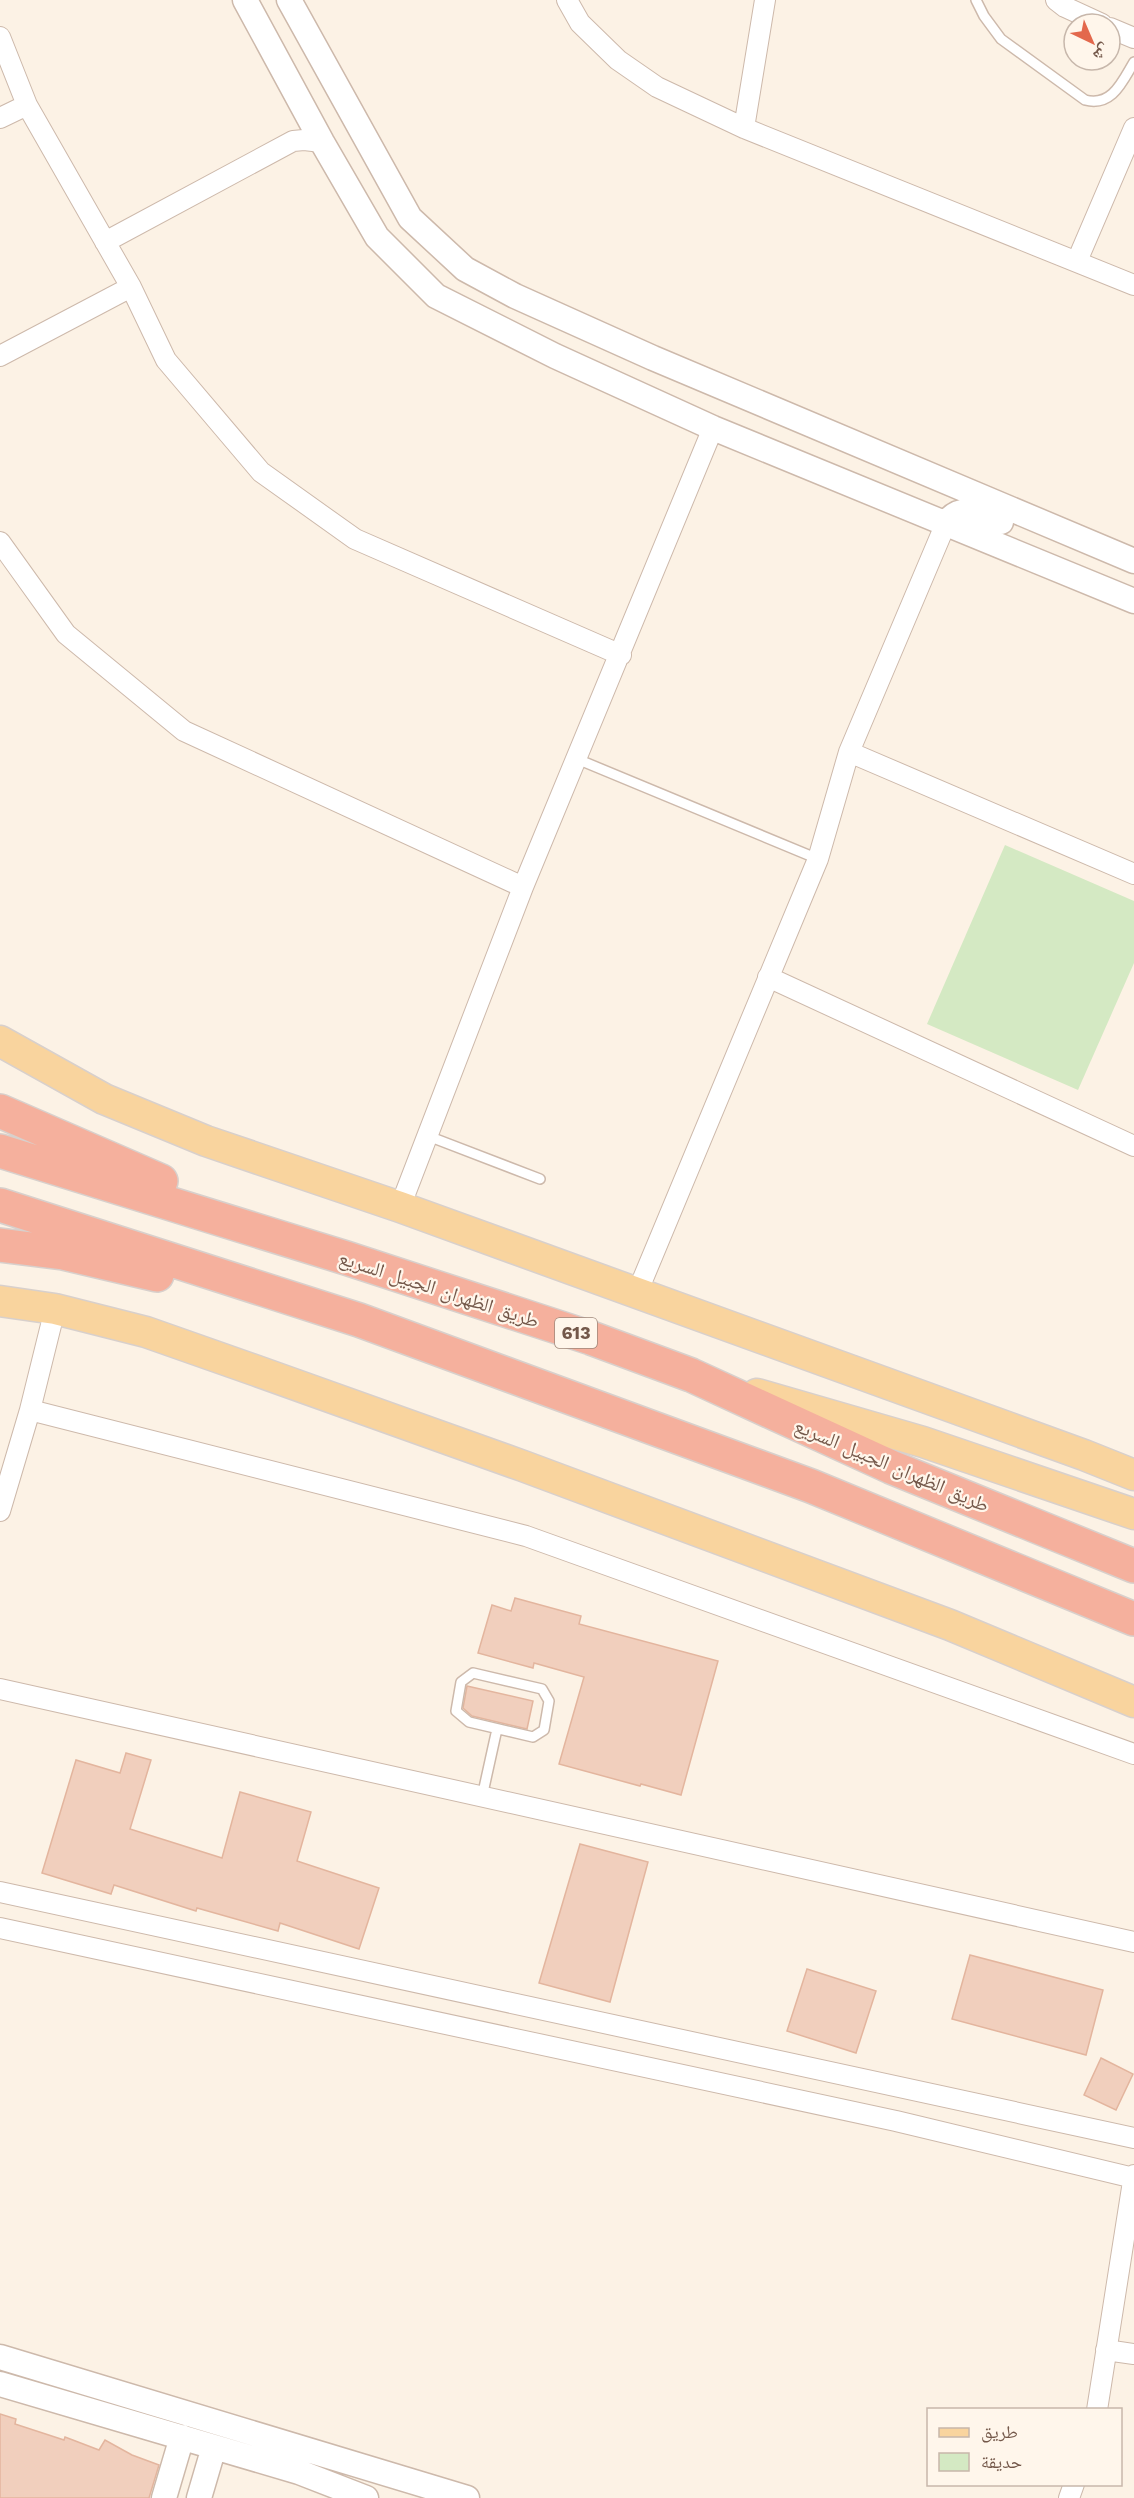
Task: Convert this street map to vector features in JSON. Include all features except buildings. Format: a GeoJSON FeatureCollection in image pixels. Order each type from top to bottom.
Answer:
{"type":"FeatureCollection","features":[{"type":"Feature","properties":{"kind":"highway"},"geometry":{"type":"LineString","coordinates":[[0,1111],[84,1149],[346,1258]]}},
{"type":"Feature","properties":{"kind":"highway","name":"طريق الظهران الجبيل السريع"},"geometry":{"type":"LineString","coordinates":[[0,1151],[346,1258],[591,1338],[691,1375],[891,1467],[1134,1566]]}},
{"type":"Feature","properties":{"kind":"highway"},"geometry":{"type":"LineString","coordinates":[[0,1205],[359,1320],[811,1486],[1134,1619]]}},
{"type":"Feature","properties":{"kind":"highway"},"geometry":{"type":"LineString","coordinates":[[0,1245],[63,1253],[359,1320]]}},
{"type":"Feature","properties":{"kind":"main road"},"geometry":{"type":"LineString","coordinates":[[0,1041],[104,1099],[206,1141],[400,1208],[1134,1475]]}},
{"type":"Feature","properties":{"kind":"main road"},"geometry":{"type":"LineString","coordinates":[[0,1300],[55,1309],[146,1332],[512,1462],[950,1625],[1134,1702]]}},
{"type":"Feature","properties":{"kind":"main road"},"geometry":{"type":"LineString","coordinates":[[691,1375],[923,1442],[1134,1514]]}},
{"type":"Feature","properties":{"kind":"street"},"geometry":{"type":"LineString","coordinates":[[245,0],[322,142],[378,237],[436,296],[555,356],[713,428],[1134,601]]}},
{"type":"Feature","properties":{"kind":"street"},"geometry":{"type":"LineString","coordinates":[[289,0],[410,218],[465,269],[515,296],[653,358],[1134,561]]}},
{"type":"Feature","properties":{"kind":"street"},"geometry":{"type":"LineString","coordinates":[[567,0],[580,23],[618,60],[657,87],[744,128],[1134,285]]}},
{"type":"Feature","properties":{"kind":"street"},"geometry":{"type":"LineString","coordinates":[[744,128],[765,0]]}},
{"type":"Feature","properties":{"kind":"street"},"geometry":{"type":"LineString","coordinates":[[1056,0],[1076,12]]}},
{"type":"Feature","properties":{"kind":"street"},"geometry":{"type":"LineString","coordinates":[[0,37],[27,105],[131,287],[166,360],[261,472],[355,539],[621,655]]}},
{"type":"Feature","properties":{"kind":"street"},"geometry":{"type":"LineString","coordinates":[[0,118],[27,105]]}},
{"type":"Feature","properties":{"kind":"street"},"geometry":{"type":"LineString","coordinates":[[1077,261],[1134,128]]}},
{"type":"Feature","properties":{"kind":"street"},"geometry":{"type":"LineString","coordinates":[[105,242],[293,141],[322,142]]}},
{"type":"Feature","properties":{"kind":"street"},"geometry":{"type":"LineString","coordinates":[[0,356],[131,287]]}},
{"type":"Feature","properties":{"kind":"street"},"geometry":{"type":"LineString","coordinates":[[400,1208],[523,887],[621,655],[713,428]]}},
{"type":"Feature","properties":{"kind":"street"},"geometry":{"type":"LineString","coordinates":[[636,1293],[818,859],[849,752],[946,523],[958,513],[973,511],[1076,552],[1096,552],[1105,549]]}},
{"type":"Feature","properties":{"kind":"street"},"geometry":{"type":"LineString","coordinates":[[0,542],[66,634],[184,731],[523,887]]}},
{"type":"Feature","properties":{"kind":"street"},"geometry":{"type":"LineString","coordinates":[[849,752],[1134,874]]}},
{"type":"Feature","properties":{"kind":"street"},"geometry":{"type":"LineString","coordinates":[[768,977],[1134,1146]]}},
{"type":"Feature","properties":{"kind":"street"},"geometry":{"type":"LineString","coordinates":[[0,1511],[30,1410],[55,1309]]}},
{"type":"Feature","properties":{"kind":"street"},"geometry":{"type":"LineString","coordinates":[[30,1410],[526,1536],[1134,1754]]}},
{"type":"Feature","properties":{"kind":"street"},"geometry":{"type":"LineString","coordinates":[[0,1689],[1134,1942]]}},
{"type":"Feature","properties":{"kind":"street"},"geometry":{"type":"LineString","coordinates":[[0,1892],[1134,2138]]}},
{"type":"Feature","properties":{"kind":"street"},"geometry":{"type":"LineString","coordinates":[[0,1928],[896,2121],[1134,2177],[1097,2408]]}},
{"type":"Feature","properties":{"kind":"street"},"geometry":{"type":"LineString","coordinates":[[1106,2350],[1134,2354]]}},
{"type":"Feature","properties":{"kind":"street"},"geometry":{"type":"LineString","coordinates":[[0,2358],[467,2498]]}},
{"type":"Feature","properties":{"kind":"street"},"geometry":{"type":"LineString","coordinates":[[0,2384],[299,2472],[358,2497]]}},
{"type":"Feature","properties":{"kind":"street"},"geometry":{"type":"LineString","coordinates":[[164,2498],[182,2437]]}},
{"type":"Feature","properties":{"kind":"street"},"geometry":{"type":"LineString","coordinates":[[199,2498],[214,2447]]}},
{"type":"Feature","properties":{"kind":"lane"},"geometry":{"type":"LineString","coordinates":[[976,0],[984,16],[1001,39],[1084,100],[1096,103],[1108,98],[1117,90],[1134,62]]}},
{"type":"Feature","properties":{"kind":"lane"},"geometry":{"type":"LineString","coordinates":[[577,759],[818,859]]}},
{"type":"Feature","properties":{"kind":"lane"},"geometry":{"type":"LineString","coordinates":[[428,1136],[540,1179]]}},
{"type":"Feature","properties":{"kind":"lane"},"geometry":{"type":"LineString","coordinates":[[473,1673],[542,1689],[547,1695],[549,1701],[544,1730],[539,1734],[533,1737],[498,1729],[469,1722],[456,1711],[461,1682],[466,1676],[473,1673]]}},
{"type":"Feature","properties":{"kind":"lane"},"geometry":{"type":"LineString","coordinates":[[482,1797],[498,1729]]}},
{"type":"Feature","properties":{"kind":"green space"},"geometry":{"type":"Polygon","coordinates":[[[1005,845],[1134,901],[1134,963],[1078,1090],[927,1024],[1005,845]]]}}]}
